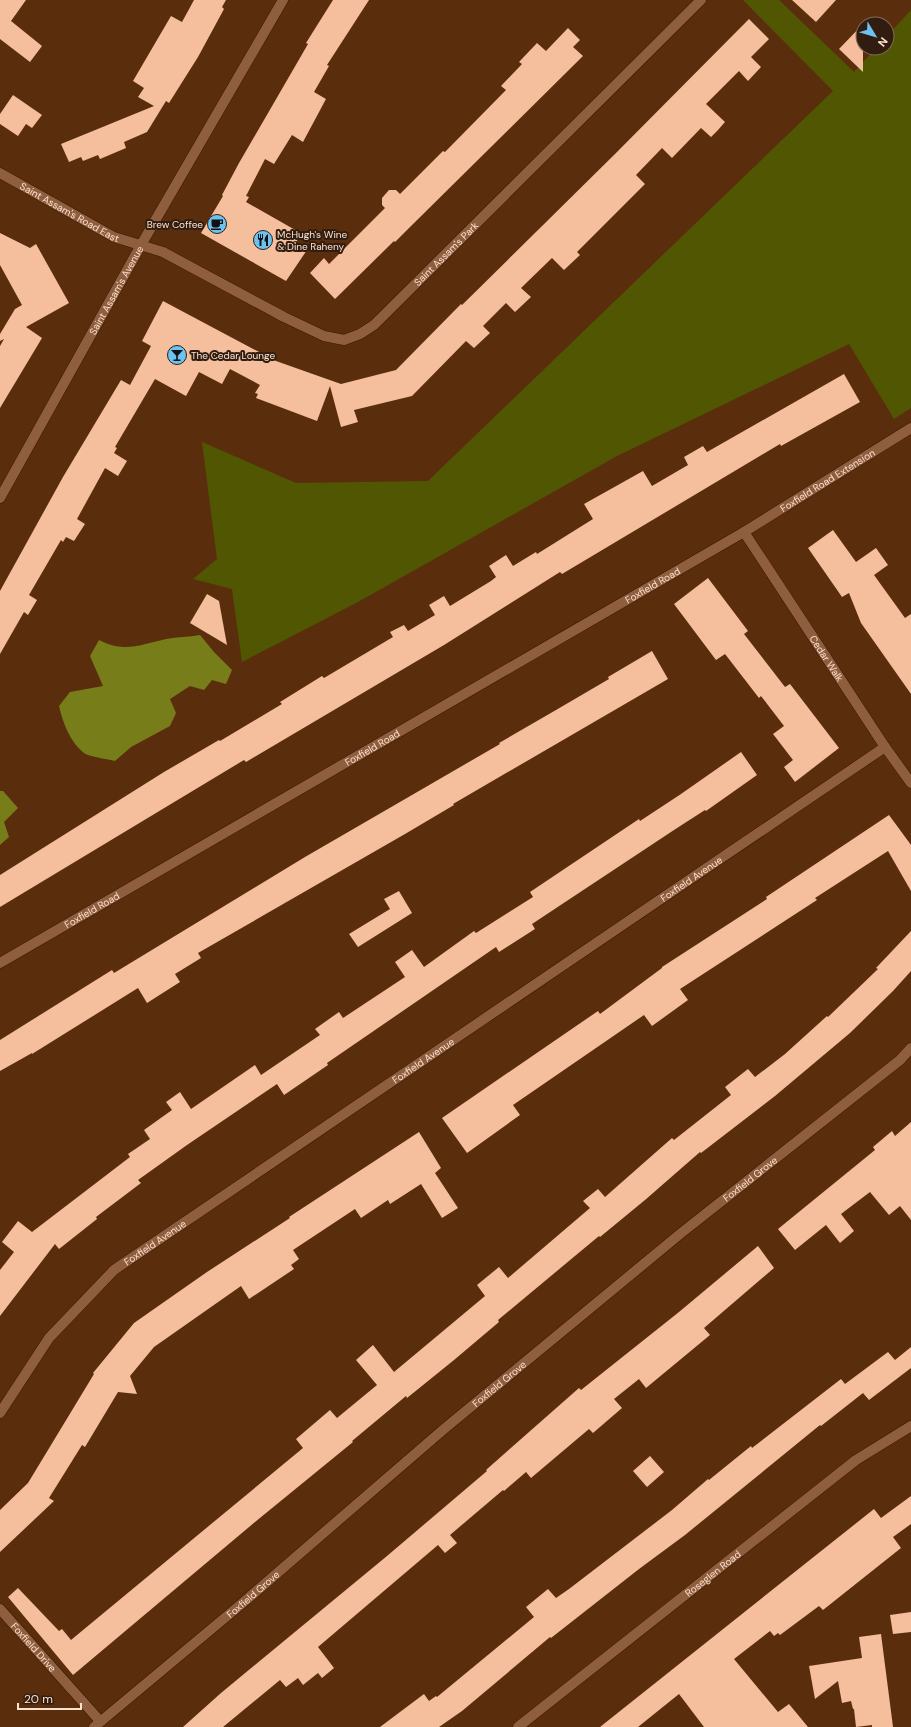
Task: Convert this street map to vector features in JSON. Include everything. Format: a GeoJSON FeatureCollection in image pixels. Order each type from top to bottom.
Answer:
{"type":"FeatureCollection","features":[{"type":"Feature","properties":{"kind":"street","name":"Saint Assam's Avenue"},"geometry":{"type":"LineString","coordinates":[[0,498],[141,245],[283,0]]}},
{"type":"Feature","properties":{"kind":"street","name":"Saint Assam's Park"},"geometry":{"type":"LineString","coordinates":[[141,245],[163,252],[284,317],[324,336],[344,340],[360,334],[380,320],[701,0]]}},
{"type":"Feature","properties":{"kind":"street","name":"Saint Assam's Road East"},"geometry":{"type":"LineString","coordinates":[[0,173],[114,237],[141,245]]}},
{"type":"Feature","properties":{"kind":"street","name":"Foxfield Road Extension"},"geometry":{"type":"LineString","coordinates":[[744,532],[911,428]]}},
{"type":"Feature","properties":{"kind":"street","name":"Cedar Walk"},"geometry":{"type":"LineString","coordinates":[[744,532],[885,747],[911,783]]}},
{"type":"Feature","properties":{"kind":"street","name":"Foxfield Road"},"geometry":{"type":"LineString","coordinates":[[0,963],[744,532]]}},
{"type":"Feature","properties":{"kind":"street","name":"Foxfield Avenue"},"geometry":{"type":"LineString","coordinates":[[0,1413],[49,1338],[114,1270],[885,747]]}},
{"type":"Feature","properties":{"kind":"street","name":"Foxfield Grove"},"geometry":{"type":"LineString","coordinates":[[97,1724],[240,1606],[450,1424],[680,1234],[900,1060],[911,1048]]}},
{"type":"Feature","properties":{"kind":"street","name":"Roseglen Road"},"geometry":{"type":"LineString","coordinates":[[518,1727],[856,1460],[911,1426]]}},
{"type":"Feature","properties":{"kind":"street","name":"Foxfield Drive"},"geometry":{"type":"LineString","coordinates":[[0,1609],[97,1724]]}},
{"type":"Feature","properties":{"kind":"shaded area"},"geometry":{"type":"Polygon","coordinates":[[[743,0],[779,0],[854,72],[869,56],[895,56],[895,27],[911,10],[911,408],[894,419],[849,344],[617,456],[358,602],[242,662],[232,589],[193,579],[217,559],[202,442],[296,483],[428,481],[833,91],[743,0]]]}},
{"type":"Feature","properties":{"kind":"shaded area"},"geometry":{"type":"Polygon","coordinates":[[[200,635],[232,670],[226,684],[212,680],[204,690],[190,686],[170,699],[176,713],[170,726],[131,747],[115,761],[95,757],[84,753],[79,749],[68,732],[59,706],[70,692],[103,686],[90,656],[99,640],[116,646],[132,647],[166,639],[200,635]]]}},
{"type":"Feature","properties":{"kind":"shaded area"},"geometry":{"type":"Polygon","coordinates":[[[0,791],[3,791],[18,808],[4,822],[9,837],[0,845],[0,791]]]}},
{"type":"Feature","properties":{"kind":"building"},"geometry":{"type":"Polygon","coordinates":[[[0,0],[26,0],[11,21],[42,46],[30,62],[0,39],[0,0]]]}},
{"type":"Feature","properties":{"kind":"building"},"geometry":{"type":"Polygon","coordinates":[[[194,0],[226,0],[222,7],[224,9],[198,57],[169,103],[166,101],[147,132],[124,142],[126,148],[100,159],[98,155],[83,161],[81,157],[69,162],[61,144],[154,106],[138,97],[144,88],[133,81],[171,16],[182,22],[194,0]]]}},
{"type":"Feature","properties":{"kind":"building"},"geometry":{"type":"Polygon","coordinates":[[[333,0],[369,0],[327,65],[329,66],[314,92],[326,99],[303,142],[292,135],[274,164],[265,159],[246,196],[249,197],[246,202],[297,231],[293,236],[298,239],[295,244],[307,250],[286,281],[201,233],[223,196],[222,195],[239,163],[308,44],[306,43],[333,0]]]}},
{"type":"Feature","properties":{"kind":"building"},"geometry":{"type":"Polygon","coordinates":[[[792,0],[836,0],[816,22],[792,0]]]}},
{"type":"Feature","properties":{"kind":"building"},"geometry":{"type":"Polygon","coordinates":[[[749,19],[769,39],[751,57],[761,67],[748,81],[739,71],[706,104],[725,122],[718,130],[711,137],[701,128],[672,158],[662,148],[636,175],[645,184],[577,252],[580,255],[564,270],[552,258],[521,288],[531,297],[515,312],[506,303],[483,326],[490,333],[474,348],[466,341],[412,396],[354,410],[358,422],[341,427],[330,386],[317,421],[256,398],[258,394],[255,393],[260,385],[230,369],[222,384],[199,372],[186,396],[155,379],[115,447],[117,448],[114,453],[127,461],[118,476],[105,468],[77,519],[85,524],[74,541],[66,537],[63,542],[61,540],[29,595],[37,600],[28,615],[24,612],[0,654],[0,591],[63,477],[121,380],[130,385],[151,346],[142,341],[163,301],[276,361],[341,384],[396,370],[461,304],[462,305],[615,154],[749,19]]]}},
{"type":"Feature","properties":{"kind":"building"},"geometry":{"type":"Polygon","coordinates":[[[568,28],[580,40],[573,47],[583,56],[395,242],[394,241],[335,299],[310,273],[324,258],[329,264],[385,208],[382,205],[382,198],[389,190],[396,190],[400,194],[443,151],[445,152],[506,90],[501,86],[522,64],[519,62],[537,43],[546,51],[568,28]]]}},
{"type":"Feature","properties":{"kind":"building"},"geometry":{"type":"Polygon","coordinates":[[[855,32],[855,56],[863,56],[863,72],[839,49],[855,32]]]}},
{"type":"Feature","properties":{"kind":"building"},"geometry":{"type":"Polygon","coordinates":[[[13,95],[42,115],[32,128],[26,124],[18,136],[0,124],[0,114],[13,95]]]}},
{"type":"Feature","properties":{"kind":"building"},"geometry":{"type":"Polygon","coordinates":[[[0,233],[30,248],[36,244],[69,303],[26,327],[42,338],[0,408],[0,346],[4,339],[0,341],[0,334],[15,309],[22,305],[0,265],[0,233]]]}},
{"type":"Feature","properties":{"kind":"building"},"geometry":{"type":"Polygon","coordinates":[[[844,374],[860,402],[781,446],[780,444],[562,574],[560,572],[444,645],[246,762],[244,760],[0,907],[0,875],[164,772],[282,704],[280,702],[322,676],[324,678],[393,637],[390,632],[404,625],[408,631],[435,615],[429,605],[444,596],[450,606],[491,581],[496,577],[489,566],[506,555],[513,566],[536,552],[537,554],[593,519],[584,504],[643,471],[652,486],[688,465],[684,457],[703,446],[707,452],[844,374]]]}},
{"type":"Feature","properties":{"kind":"building"},"geometry":{"type":"Polygon","coordinates":[[[833,530],[856,562],[876,548],[888,565],[874,575],[905,618],[911,614],[911,694],[861,623],[849,593],[842,597],[808,548],[833,530]]]}},
{"type":"Feature","properties":{"kind":"building"},"geometry":{"type":"Polygon","coordinates":[[[708,578],[748,631],[744,634],[785,687],[790,684],[839,748],[795,782],[784,767],[793,760],[773,734],[784,726],[761,696],[759,698],[725,654],[716,660],[674,604],[708,578]]]}},
{"type":"Feature","properties":{"kind":"building"},"geometry":{"type":"Polygon","coordinates":[[[207,594],[219,601],[227,645],[190,623],[207,594]]]}},
{"type":"Feature","properties":{"kind":"building"},"geometry":{"type":"Polygon","coordinates":[[[652,651],[668,679],[453,804],[454,805],[405,834],[198,953],[201,958],[175,974],[180,982],[147,1003],[138,988],[32,1054],[0,1071],[0,1040],[112,970],[114,973],[305,857],[609,679],[608,677],[652,651]]]}},
{"type":"Feature","properties":{"kind":"building"},"geometry":{"type":"Polygon","coordinates":[[[741,752],[757,775],[706,811],[705,810],[674,830],[532,924],[535,929],[499,952],[496,947],[327,1063],[328,1065],[284,1095],[277,1084],[138,1180],[141,1183],[96,1217],[97,1219],[59,1249],[55,1244],[0,1316],[0,1270],[14,1252],[2,1242],[18,1221],[32,1232],[130,1157],[128,1154],[150,1139],[144,1130],[172,1110],[166,1102],[180,1092],[191,1109],[255,1065],[261,1075],[320,1035],[315,1029],[339,1012],[343,1018],[405,977],[395,962],[412,950],[424,967],[474,931],[476,933],[533,897],[530,892],[639,819],[640,821],[681,794],[741,752]]]}},
{"type":"Feature","properties":{"kind":"building"},"geometry":{"type":"Polygon","coordinates":[[[889,815],[911,845],[911,891],[888,851],[815,898],[817,900],[680,989],[688,1000],[652,1026],[644,1015],[513,1105],[520,1115],[467,1153],[442,1118],[598,1011],[600,1014],[662,967],[767,899],[766,897],[889,815]]]}},
{"type":"Feature","properties":{"kind":"building"},"geometry":{"type":"Polygon","coordinates":[[[399,891],[412,913],[358,947],[349,934],[390,909],[384,899],[399,891]]]}},
{"type":"Feature","properties":{"kind":"building"},"geometry":{"type":"Polygon","coordinates":[[[911,931],[911,971],[850,1033],[775,1096],[701,1153],[700,1152],[645,1200],[600,1237],[599,1236],[498,1320],[499,1322],[454,1360],[407,1398],[406,1396],[352,1441],[353,1442],[73,1675],[8,1597],[18,1588],[59,1631],[62,1629],[71,1640],[303,1448],[296,1439],[330,1410],[337,1418],[377,1385],[356,1360],[373,1345],[394,1372],[485,1296],[477,1285],[499,1267],[508,1278],[590,1208],[583,1201],[598,1189],[605,1197],[672,1138],[674,1140],[731,1095],[725,1087],[748,1069],[755,1077],[785,1054],[827,1016],[828,1017],[878,969],[876,968],[911,931]]]}},
{"type":"Feature","properties":{"kind":"building"},"geometry":{"type":"Polygon","coordinates":[[[911,1122],[911,1220],[900,1206],[889,1215],[870,1192],[841,1214],[854,1231],[840,1243],[826,1225],[795,1250],[778,1229],[875,1150],[873,1147],[892,1131],[895,1136],[911,1122]]]}},
{"type":"Feature","properties":{"kind":"building"},"geometry":{"type":"Polygon","coordinates":[[[419,1132],[441,1168],[435,1173],[458,1208],[442,1218],[421,1184],[390,1204],[388,1200],[361,1218],[355,1209],[293,1250],[299,1259],[291,1265],[294,1269],[249,1299],[241,1286],[154,1347],[130,1376],[137,1394],[118,1392],[85,1447],[82,1445],[49,1498],[54,1501],[0,1552],[0,1510],[28,1483],[94,1374],[93,1373],[134,1323],[207,1272],[290,1218],[289,1217],[419,1132]]]}},
{"type":"Feature","properties":{"kind":"building"},"geometry":{"type":"Polygon","coordinates":[[[758,1246],[774,1268],[704,1328],[710,1335],[646,1388],[639,1379],[614,1399],[622,1408],[593,1433],[589,1429],[531,1478],[526,1472],[450,1535],[457,1543],[445,1553],[438,1545],[318,1647],[334,1668],[322,1678],[318,1673],[303,1685],[298,1678],[286,1687],[280,1680],[223,1727],[183,1727],[221,1693],[487,1471],[486,1470],[579,1388],[581,1390],[679,1312],[758,1246]]]}},
{"type":"Feature","properties":{"kind":"building"},"geometry":{"type":"Polygon","coordinates":[[[911,1347],[911,1368],[869,1400],[863,1393],[821,1426],[820,1425],[685,1535],[551,1638],[550,1637],[462,1711],[439,1727],[380,1727],[424,1694],[429,1701],[436,1696],[437,1697],[534,1617],[526,1607],[548,1589],[556,1598],[569,1589],[672,1510],[708,1479],[709,1480],[751,1446],[752,1448],[841,1379],[845,1384],[888,1352],[895,1360],[911,1347]]]}},
{"type":"Feature","properties":{"kind":"building"},"geometry":{"type":"Polygon","coordinates":[[[650,1456],[664,1472],[647,1487],[633,1471],[650,1456]]]}},
{"type":"Feature","properties":{"kind":"building"},"geometry":{"type":"Polygon","coordinates":[[[911,1496],[911,1524],[893,1537],[901,1548],[823,1610],[819,1606],[780,1635],[778,1633],[774,1636],[770,1631],[734,1659],[778,1712],[789,1704],[808,1727],[704,1727],[679,1694],[638,1727],[600,1727],[874,1509],[881,1518],[911,1496]]]}},
{"type":"Feature","properties":{"kind":"building"},"geometry":{"type":"Polygon","coordinates":[[[911,1612],[911,1632],[893,1634],[890,1615],[911,1612]]]}},
{"type":"Feature","properties":{"kind":"building"},"geometry":{"type":"Polygon","coordinates":[[[881,1634],[893,1727],[872,1727],[872,1725],[856,1727],[854,1709],[851,1701],[842,1703],[838,1681],[815,1699],[809,1666],[862,1658],[859,1637],[881,1634]]]}},
{"type":"Feature","properties":{"kind":"place","name":"Brew Coffee"},"geometry":{"type":"Point","coordinates":[217,224]}},
{"type":"Feature","properties":{"kind":"place","name":"McHugh's Wine & Dine Raheny"},"geometry":{"type":"Point","coordinates":[263,240]}},
{"type":"Feature","properties":{"kind":"place","name":"The Cedar Lounge"},"geometry":{"type":"Point","coordinates":[177,355]}}]}
